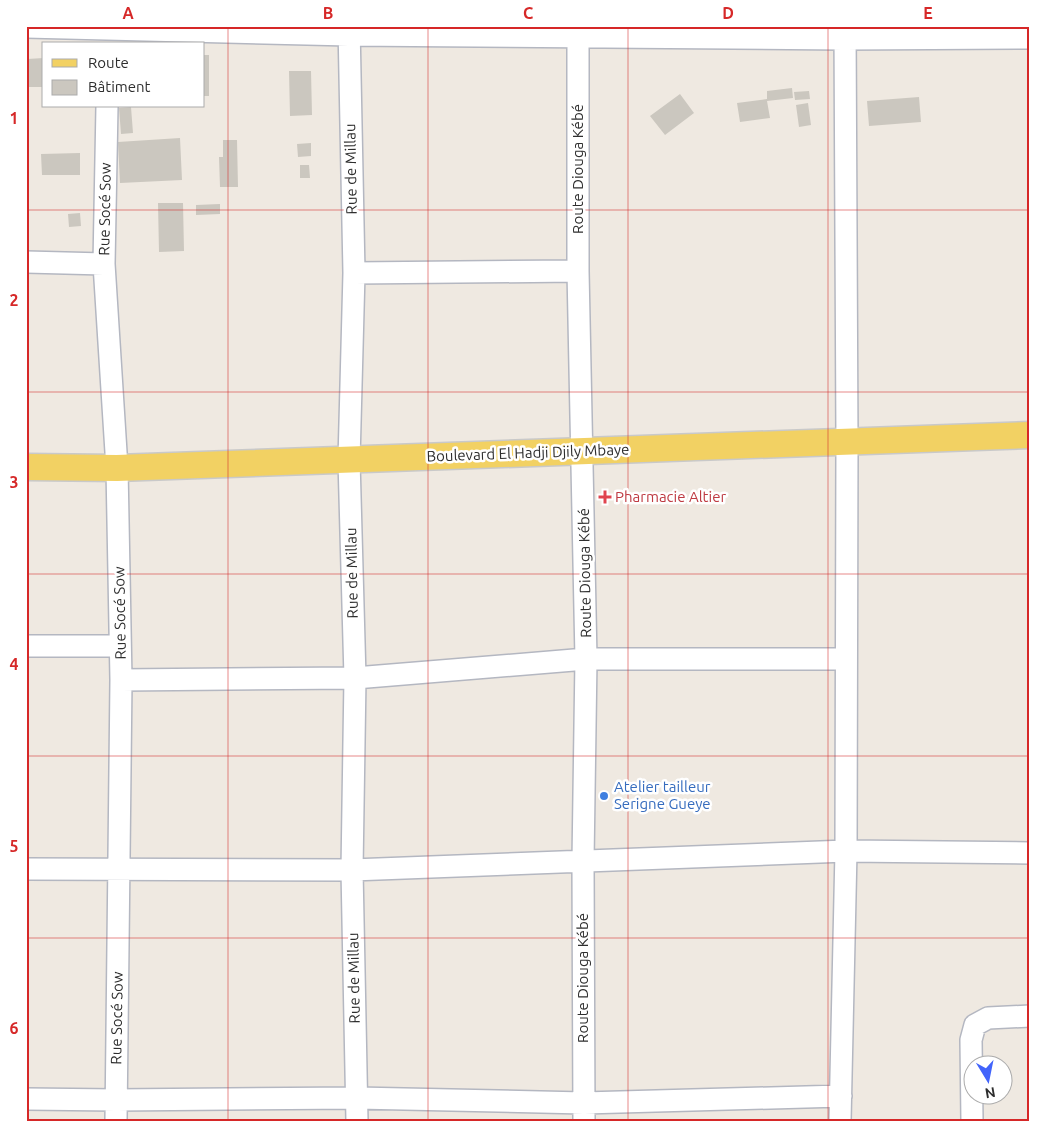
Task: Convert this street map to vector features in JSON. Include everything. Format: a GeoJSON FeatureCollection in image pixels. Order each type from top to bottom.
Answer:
{"type":"FeatureCollection","features":[{"type":"Feature","properties":{"kind":"main road","name":"Boulevard El Hadji Djily Mbaye"},"geometry":{"type":"LineString","coordinates":[[26,467],[117,468],[1030,435]]}},
{"type":"Feature","properties":{"kind":"street"},"geometry":{"type":"LineString","coordinates":[[26,27],[108,33],[349,30],[578,31],[845,33],[1030,38]]}},
{"type":"Feature","properties":{"kind":"street","name":"Rue de Millau"},"geometry":{"type":"LineString","coordinates":[[349,30],[354,273],[349,460],[355,678],[352,870],[356,1121]]}},
{"type":"Feature","properties":{"kind":"street","name":"Route Diouga Kébé"},"geometry":{"type":"LineString","coordinates":[[578,31],[578,271],[586,659],[582,861],[584,1112]]}},
{"type":"Feature","properties":{"kind":"street"},"geometry":{"type":"LineString","coordinates":[[840,1121],[846,851],[845,33]]}},
{"type":"Feature","properties":{"kind":"street","name":"Rue Socé Sow"},"geometry":{"type":"LineString","coordinates":[[107,108],[104,264],[117,468],[121,680],[116,1110]]}},
{"type":"Feature","properties":{"kind":"street"},"geometry":{"type":"LineString","coordinates":[[26,262],[104,264]]}},
{"type":"Feature","properties":{"kind":"street"},"geometry":{"type":"LineString","coordinates":[[354,273],[578,271]]}},
{"type":"Feature","properties":{"kind":"street"},"geometry":{"type":"LineString","coordinates":[[26,646],[120,646]]}},
{"type":"Feature","properties":{"kind":"street"},"geometry":{"type":"LineString","coordinates":[[121,680],[355,678],[586,659],[845,659]]}},
{"type":"Feature","properties":{"kind":"street"},"geometry":{"type":"LineString","coordinates":[[26,870],[352,870],[846,851],[1030,853]]}},
{"type":"Feature","properties":{"kind":"street"},"geometry":{"type":"LineString","coordinates":[[972,1121],[971,1040],[975,1025],[988,1018],[1030,1016]]}},
{"type":"Feature","properties":{"kind":"street"},"geometry":{"type":"LineString","coordinates":[[26,1099],[116,1110],[357,1098],[584,1112],[841,1096]]}},
{"type":"Feature","properties":{"kind":"building"},"geometry":{"type":"Polygon","coordinates":[[[205,55],[209,55],[209,96],[205,96],[205,55]]]}},
{"type":"Feature","properties":{"kind":"building"},"geometry":{"type":"Polygon","coordinates":[[[42,58],[42,87],[28,87],[27,59],[42,58]]]}},
{"type":"Feature","properties":{"kind":"building"},"geometry":{"type":"Polygon","coordinates":[[[289,71],[311,71],[312,115],[290,116],[289,71]]]}},
{"type":"Feature","properties":{"kind":"building"},"geometry":{"type":"Polygon","coordinates":[[[792,88],[793,98],[767,101],[770,118],[740,122],[737,103],[767,99],[767,91],[792,88]]]}},
{"type":"Feature","properties":{"kind":"building"},"geometry":{"type":"Polygon","coordinates":[[[809,91],[810,99],[795,100],[794,92],[809,91]]]}},
{"type":"Feature","properties":{"kind":"building"},"geometry":{"type":"Polygon","coordinates":[[[680,94],[694,113],[665,135],[650,116],[680,94]]]}},
{"type":"Feature","properties":{"kind":"building"},"geometry":{"type":"Polygon","coordinates":[[[919,97],[921,122],[869,126],[867,101],[919,97]]]}},
{"type":"Feature","properties":{"kind":"building"},"geometry":{"type":"Polygon","coordinates":[[[808,103],[811,125],[799,127],[796,105],[808,103]]]}},
{"type":"Feature","properties":{"kind":"building"},"geometry":{"type":"Polygon","coordinates":[[[119,108],[131,108],[133,133],[121,134],[119,108]]]}},
{"type":"Feature","properties":{"kind":"building"},"geometry":{"type":"Polygon","coordinates":[[[180,138],[182,180],[120,183],[118,142],[180,138]]]}},
{"type":"Feature","properties":{"kind":"building"},"geometry":{"type":"Polygon","coordinates":[[[223,140],[237,140],[238,187],[220,187],[219,157],[223,157],[223,140]]]}},
{"type":"Feature","properties":{"kind":"building"},"geometry":{"type":"Polygon","coordinates":[[[311,143],[311,156],[298,157],[297,144],[311,143]]]}},
{"type":"Feature","properties":{"kind":"building"},"geometry":{"type":"Polygon","coordinates":[[[80,153],[80,175],[42,175],[41,154],[80,153]]]}},
{"type":"Feature","properties":{"kind":"building"},"geometry":{"type":"Polygon","coordinates":[[[300,165],[309,165],[310,178],[300,178],[300,165]]]}},
{"type":"Feature","properties":{"kind":"building"},"geometry":{"type":"Polygon","coordinates":[[[158,203],[183,203],[184,251],[159,252],[158,203]]]}},
{"type":"Feature","properties":{"kind":"building"},"geometry":{"type":"Polygon","coordinates":[[[220,204],[220,214],[196,215],[196,205],[220,204]]]}},
{"type":"Feature","properties":{"kind":"building"},"geometry":{"type":"Polygon","coordinates":[[[80,213],[81,226],[69,227],[68,214],[80,213]]]}},
{"type":"Feature","properties":{"kind":"place","name":"Pharmacie Altier"},"geometry":{"type":"Point","coordinates":[605,497]}},
{"type":"Feature","properties":{"kind":"place","name":"Atelier tailleur Serigne Gueye"},"geometry":{"type":"Point","coordinates":[604,796]}}]}
